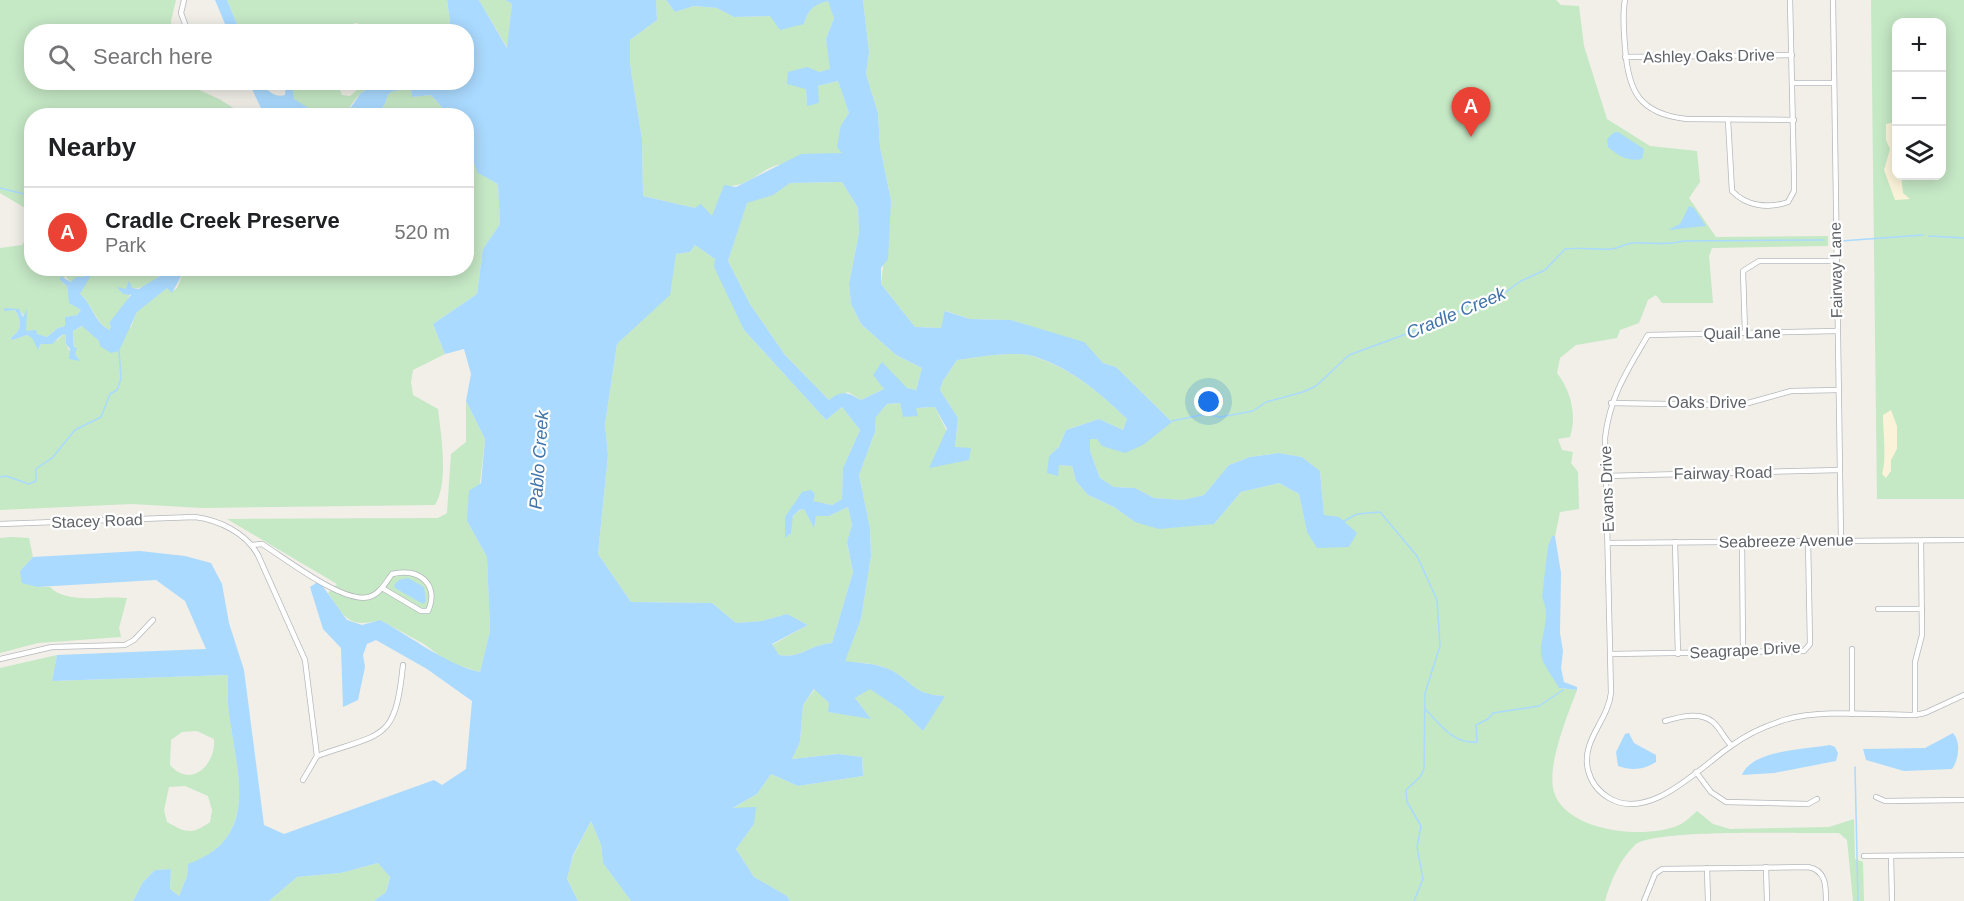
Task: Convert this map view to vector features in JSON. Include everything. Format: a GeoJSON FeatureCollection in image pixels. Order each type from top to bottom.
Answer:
{"type":"FeatureCollection","features":[{"type":"Feature","properties":{"kind":"street"},"geometry":{"type":"LineString","coordinates":[[184,0],[181,13],[185,24]]}},
{"type":"Feature","properties":{"kind":"street"},"geometry":{"type":"LineString","coordinates":[[1625,0],[1625,57],[1629,82],[1644,103],[1671,118],[1794,120]]}},
{"type":"Feature","properties":{"kind":"street"},"geometry":{"type":"LineString","coordinates":[[1728,120],[1730,186],[1736,196],[1749,203],[1763,205],[1781,204],[1792,197],[1794,191],[1794,120],[1790,0]]}},
{"type":"Feature","properties":{"kind":"street","name":"Fairway Lane"},"geometry":{"type":"LineString","coordinates":[[1833,0],[1841,540]]}},
{"type":"Feature","properties":{"kind":"street","name":"Ashley Oaks Drive"},"geometry":{"type":"LineString","coordinates":[[1625,57],[1792,55]]}},
{"type":"Feature","properties":{"kind":"street"},"geometry":{"type":"LineString","coordinates":[[1792,83],[1833,83]]}},
{"type":"Feature","properties":{"kind":"street"},"geometry":{"type":"LineString","coordinates":[[1745,333],[1743,271],[1759,261],[1836,261]]}},
{"type":"Feature","properties":{"kind":"street","name":"Quail Lane"},"geometry":{"type":"LineString","coordinates":[[1648,335],[1837,331]]}},
{"type":"Feature","properties":{"kind":"street","name":"Evans Drive"},"geometry":{"type":"LineString","coordinates":[[1648,335],[1611,403],[1605,438],[1609,543],[1610,701],[1586,755],[1590,777],[1601,793],[1616,801],[1645,804],[1696,772]]}},
{"type":"Feature","properties":{"kind":"street","name":"Oaks Drive"},"geometry":{"type":"LineString","coordinates":[[1611,403],[1727,405],[1748,403],[1791,391],[1838,390]]}},
{"type":"Feature","properties":{"kind":"street","name":"Fairway Road"},"geometry":{"type":"LineString","coordinates":[[1606,476],[1840,470]]}},
{"type":"Feature","properties":{"kind":"street","name":"Stacey Road"},"geometry":{"type":"LineString","coordinates":[[0,524],[195,517],[216,521],[252,545]]}},
{"type":"Feature","properties":{"kind":"street","name":"Seagrape Drive"},"geometry":{"type":"LineString","coordinates":[[1611,654],[1804,651],[1810,644],[1808,540]]}},
{"type":"Feature","properties":{"kind":"street"},"geometry":{"type":"LineString","coordinates":[[1915,715],[1915,662],[1921,642],[1921,540]]}},
{"type":"Feature","properties":{"kind":"street","name":"Seabreeze Avenue"},"geometry":{"type":"LineString","coordinates":[[1609,543],[1964,540]]}},
{"type":"Feature","properties":{"kind":"street"},"geometry":{"type":"LineString","coordinates":[[1675,542],[1678,654]]}},
{"type":"Feature","properties":{"kind":"street"},"geometry":{"type":"LineString","coordinates":[[1742,542],[1743,651]]}},
{"type":"Feature","properties":{"kind":"street"},"geometry":{"type":"LineString","coordinates":[[303,780],[317,756],[305,660],[252,545],[262,544],[342,593],[369,597],[382,588],[392,574],[414,572],[423,576],[431,587],[431,605],[428,611],[421,611],[382,588]]}},
{"type":"Feature","properties":{"kind":"street"},"geometry":{"type":"LineString","coordinates":[[1878,609],[1922,609]]}},
{"type":"Feature","properties":{"kind":"street"},"geometry":{"type":"LineString","coordinates":[[0,658],[52,647],[125,645],[134,640],[153,620]]}},
{"type":"Feature","properties":{"kind":"street"},"geometry":{"type":"LineString","coordinates":[[1852,649],[1852,714]]}},
{"type":"Feature","properties":{"kind":"street"},"geometry":{"type":"LineString","coordinates":[[317,756],[385,731],[398,706],[403,665]]}},
{"type":"Feature","properties":{"kind":"street"},"geometry":{"type":"LineString","coordinates":[[1817,799],[1808,804],[1732,804],[1711,792],[1696,772],[1731,745],[1754,731],[1785,720],[1805,716],[1852,714],[1915,715],[1964,695]]}},
{"type":"Feature","properties":{"kind":"street"},"geometry":{"type":"LineString","coordinates":[[1665,721],[1688,716],[1705,717],[1713,721],[1731,745]]}},
{"type":"Feature","properties":{"kind":"street"},"geometry":{"type":"LineString","coordinates":[[1876,797],[1885,801],[1964,800]]}},
{"type":"Feature","properties":{"kind":"street"},"geometry":{"type":"LineString","coordinates":[[1864,856],[1964,855]]}},
{"type":"Feature","properties":{"kind":"street"},"geometry":{"type":"LineString","coordinates":[[1891,856],[1892,901]]}},
{"type":"Feature","properties":{"kind":"street"},"geometry":{"type":"LineString","coordinates":[[1766,867],[1767,901]]}},
{"type":"Feature","properties":{"kind":"street"},"geometry":{"type":"LineString","coordinates":[[1644,901],[1655,874],[1662,869],[1808,867],[1821,873],[1826,882],[1826,901]]}},
{"type":"Feature","properties":{"kind":"street"},"geometry":{"type":"LineString","coordinates":[[1707,868],[1708,901]]}},
{"type":"Feature","properties":{"kind":"green space"},"geometry":{"type":"Polygon","coordinates":[[[0,0],[176,0],[171,24],[24,24],[24,90],[199,90],[234,108],[24,108],[24,207],[0,193],[0,0]]]}},
{"type":"Feature","properties":{"kind":"green space"},"geometry":{"type":"Polygon","coordinates":[[[227,0],[447,0],[450,24],[355,23],[237,24],[227,0]]]}},
{"type":"Feature","properties":{"kind":"green space"},"geometry":{"type":"Polygon","coordinates":[[[479,0],[505,0],[512,4],[508,49],[479,0]]]}},
{"type":"Feature","properties":{"kind":"green space"},"geometry":{"type":"Polygon","coordinates":[[[656,0],[666,0],[675,12],[694,6],[717,8],[734,17],[770,16],[804,24],[812,8],[829,0],[834,18],[826,39],[831,69],[819,72],[806,89],[807,106],[818,86],[838,81],[849,113],[841,125],[842,154],[773,166],[740,184],[724,186],[713,217],[695,208],[643,196],[642,139],[630,64],[630,40],[657,20],[656,0]]]}},
{"type":"Feature","properties":{"kind":"green space"},"geometry":{"type":"Polygon","coordinates":[[[863,0],[1556,0],[1561,5],[1579,6],[1584,46],[1607,119],[1650,146],[1697,151],[1700,182],[1689,198],[1716,237],[1828,236],[1828,246],[1712,248],[1709,256],[1713,303],[1662,303],[1656,295],[1648,300],[1639,323],[1620,330],[1617,338],[1576,345],[1560,358],[1557,373],[1569,395],[1573,420],[1570,437],[1558,439],[1562,450],[1573,452],[1571,463],[1578,472],[1579,509],[1560,512],[1555,536],[1552,536],[1548,546],[1546,625],[1541,653],[1559,688],[1577,690],[1555,755],[1552,781],[1554,792],[1561,806],[1574,816],[1590,824],[1628,832],[1665,830],[1682,824],[1697,811],[1713,824],[1730,829],[1829,827],[1854,819],[1855,859],[1863,862],[1864,901],[1853,901],[1847,840],[1839,833],[1699,834],[1647,840],[1635,845],[1620,864],[1605,901],[790,901],[787,896],[754,877],[736,849],[754,824],[732,809],[757,794],[771,774],[798,786],[863,776],[862,757],[838,754],[792,759],[800,742],[803,705],[815,689],[829,703],[829,712],[870,718],[855,698],[870,688],[901,710],[923,731],[944,696],[919,690],[891,670],[868,663],[844,662],[861,619],[871,556],[870,528],[859,475],[875,432],[876,417],[887,404],[900,403],[903,416],[916,408],[935,407],[955,448],[958,418],[940,390],[943,381],[957,360],[1007,354],[1035,357],[1061,368],[1085,383],[1127,419],[1123,430],[1099,419],[1066,430],[1059,447],[1049,456],[1059,465],[1072,466],[1076,481],[1088,495],[1114,507],[1135,522],[1214,524],[1241,492],[1279,483],[1299,494],[1307,532],[1324,515],[1320,471],[1302,457],[1279,453],[1250,457],[1229,465],[1204,495],[1183,500],[1154,498],[1135,488],[1114,487],[1100,478],[1090,451],[1090,439],[1172,422],[1116,367],[1103,363],[1084,343],[1011,320],[970,319],[946,311],[941,328],[915,327],[881,284],[891,200],[880,147],[878,113],[866,74],[869,52],[863,0]]]}},
{"type":"Feature","properties":{"kind":"green space"},"geometry":{"type":"Polygon","coordinates":[[[1871,0],[1964,0],[1964,499],[1877,499],[1871,0]]]}},
{"type":"Feature","properties":{"kind":"green space"},"geometry":{"type":"Polygon","coordinates":[[[292,90],[340,90],[342,95],[350,96],[357,90],[366,90],[350,108],[306,108],[293,99],[292,90]]]}},
{"type":"Feature","properties":{"kind":"green space"},"geometry":{"type":"Polygon","coordinates":[[[411,90],[413,97],[431,95],[443,108],[383,108],[393,91],[411,90]]]}},
{"type":"Feature","properties":{"kind":"green space"},"geometry":{"type":"Polygon","coordinates":[[[474,163],[479,173],[498,184],[500,224],[483,249],[477,294],[433,324],[445,354],[413,370],[411,382],[413,395],[438,409],[443,472],[442,484],[435,505],[202,508],[132,504],[0,510],[0,248],[22,245],[24,240],[24,276],[65,276],[63,283],[67,286],[68,294],[81,310],[77,315],[66,317],[65,326],[58,328],[47,337],[26,332],[24,316],[19,310],[15,310],[20,326],[10,338],[13,340],[27,335],[32,337],[39,349],[41,344],[58,340],[63,334],[66,335],[66,344],[74,359],[79,360],[75,354],[73,331],[83,326],[99,341],[131,327],[137,311],[167,288],[172,292],[177,288],[182,276],[474,276],[474,163]]]}},
{"type":"Feature","properties":{"kind":"green space"},"geometry":{"type":"Polygon","coordinates":[[[842,182],[858,208],[859,233],[849,282],[851,304],[861,324],[896,355],[922,368],[916,390],[907,388],[896,379],[884,389],[861,400],[848,392],[829,400],[785,355],[750,304],[728,261],[747,202],[772,195],[790,183],[842,182]]]}},
{"type":"Feature","properties":{"kind":"green space"},"geometry":{"type":"Polygon","coordinates":[[[695,245],[715,259],[744,330],[826,420],[842,407],[860,430],[843,468],[842,499],[832,505],[800,499],[788,516],[785,538],[794,516],[804,509],[814,527],[816,515],[829,516],[848,507],[852,525],[847,543],[853,572],[832,643],[793,655],[779,655],[772,645],[808,625],[787,614],[762,621],[736,623],[712,603],[631,602],[598,554],[608,455],[605,424],[617,344],[669,295],[676,254],[690,252],[695,245]]]}},
{"type":"Feature","properties":{"kind":"green space"},"geometry":{"type":"Polygon","coordinates":[[[65,276],[84,276],[83,277],[71,282],[65,276]]]}},
{"type":"Feature","properties":{"kind":"green space"},"geometry":{"type":"Polygon","coordinates":[[[89,276],[159,276],[146,286],[132,288],[129,285],[128,302],[109,323],[111,327],[109,330],[100,322],[80,294],[89,276]]]}},
{"type":"Feature","properties":{"kind":"green space"},"geometry":{"type":"Polygon","coordinates":[[[466,401],[485,439],[480,483],[467,521],[487,557],[490,631],[480,672],[448,662],[424,644],[380,620],[361,623],[348,619],[328,593],[337,584],[227,519],[438,518],[447,513],[451,454],[466,442],[466,401]]]}},
{"type":"Feature","properties":{"kind":"green space"},"geometry":{"type":"Polygon","coordinates":[[[0,538],[29,538],[33,557],[20,571],[37,587],[50,587],[57,593],[76,598],[127,598],[119,628],[121,637],[38,643],[0,653],[0,538]]]}},
{"type":"Feature","properties":{"kind":"green space"},"geometry":{"type":"Polygon","coordinates":[[[57,655],[52,681],[228,675],[228,707],[239,779],[239,800],[235,820],[227,838],[211,853],[188,865],[187,876],[179,896],[170,889],[171,869],[155,870],[143,882],[133,901],[0,901],[0,668],[57,655]],[[197,731],[182,732],[171,740],[170,765],[186,775],[201,771],[214,749],[214,739],[197,731]],[[185,786],[169,787],[164,810],[167,822],[184,830],[193,831],[210,822],[212,810],[208,796],[185,786]]]}},
{"type":"Feature","properties":{"kind":"green space"},"geometry":{"type":"Polygon","coordinates":[[[591,821],[601,845],[603,863],[631,901],[578,901],[567,879],[573,856],[591,821]]]}},
{"type":"Feature","properties":{"kind":"green space"},"geometry":{"type":"Polygon","coordinates":[[[378,863],[390,876],[386,892],[374,901],[269,901],[297,877],[341,873],[378,863]]]}},
{"type":"Feature","properties":{"kind":"sand"},"geometry":{"type":"Polygon","coordinates":[[[1892,123],[1892,180],[1901,180],[1903,193],[1910,199],[1895,200],[1884,170],[1890,149],[1886,140],[1886,124],[1892,123]]]}},
{"type":"Feature","properties":{"kind":"sand"},"geometry":{"type":"Polygon","coordinates":[[[1891,410],[1897,426],[1897,449],[1891,460],[1891,471],[1886,478],[1882,474],[1885,453],[1883,415],[1891,410]]]}},
{"type":"Feature","properties":{"kind":"water"},"geometry":{"type":"Polygon","coordinates":[[[215,0],[227,0],[237,24],[225,24],[215,0]]]}},
{"type":"Feature","properties":{"kind":"water","name":"Pablo Creek"},"geometry":{"type":"Polygon","coordinates":[[[447,0],[479,0],[507,48],[512,4],[505,0],[656,0],[657,20],[630,40],[630,64],[642,139],[643,196],[695,208],[701,204],[712,216],[724,185],[736,187],[801,154],[842,153],[837,147],[841,125],[849,113],[838,81],[818,86],[819,103],[807,106],[806,89],[787,84],[788,72],[807,67],[819,72],[830,69],[826,39],[834,18],[828,1],[812,8],[804,24],[780,30],[770,16],[734,17],[717,8],[694,6],[675,12],[666,0],[863,0],[869,52],[866,74],[878,113],[880,147],[891,200],[888,259],[881,268],[881,284],[915,327],[941,328],[945,311],[970,319],[1011,320],[1084,342],[1103,363],[1116,367],[1172,422],[1143,445],[1125,453],[1102,446],[1097,439],[1090,439],[1090,451],[1100,478],[1114,487],[1135,488],[1154,498],[1183,500],[1204,495],[1229,465],[1250,457],[1279,453],[1302,457],[1320,471],[1324,515],[1339,517],[1357,533],[1349,547],[1317,548],[1307,532],[1299,494],[1279,483],[1241,492],[1214,524],[1159,529],[1135,522],[1114,507],[1088,495],[1076,481],[1072,466],[1059,465],[1058,476],[1047,473],[1049,456],[1059,447],[1066,430],[1099,419],[1123,430],[1127,419],[1117,409],[1073,375],[1036,357],[1008,354],[957,360],[943,381],[940,390],[958,418],[955,447],[971,448],[969,460],[929,468],[947,429],[935,407],[916,408],[918,416],[903,417],[900,403],[887,404],[876,417],[875,432],[859,475],[870,528],[871,556],[861,619],[845,661],[891,670],[920,691],[945,696],[923,731],[901,710],[870,689],[855,698],[871,719],[828,712],[829,703],[814,689],[803,705],[800,742],[792,759],[838,754],[862,757],[863,776],[798,786],[771,774],[757,794],[733,808],[756,807],[754,824],[736,849],[754,877],[787,896],[790,901],[631,901],[603,863],[601,845],[591,821],[573,855],[567,879],[578,901],[374,901],[386,892],[390,877],[378,863],[341,873],[297,877],[269,901],[133,901],[143,882],[155,870],[171,869],[170,889],[179,896],[187,876],[188,864],[211,852],[227,838],[235,820],[239,800],[239,779],[228,708],[228,675],[52,681],[57,655],[206,649],[185,601],[156,580],[37,587],[22,583],[20,571],[33,557],[140,551],[185,556],[211,563],[222,584],[229,623],[244,670],[264,825],[284,834],[434,780],[442,785],[466,769],[472,701],[427,669],[376,640],[367,644],[363,655],[365,667],[358,700],[343,707],[341,648],[323,629],[310,587],[319,581],[347,620],[362,625],[380,620],[441,657],[480,672],[490,631],[487,557],[467,521],[469,491],[481,483],[485,439],[466,401],[471,374],[464,349],[445,354],[433,324],[477,294],[483,249],[500,224],[498,184],[478,173],[474,163],[474,108],[443,108],[431,95],[412,97],[411,90],[474,90],[474,24],[450,24],[447,0]],[[842,182],[790,183],[773,195],[747,203],[728,261],[750,304],[785,355],[829,400],[845,393],[861,400],[884,389],[873,375],[882,362],[907,388],[916,390],[922,368],[896,355],[861,324],[851,304],[849,283],[859,233],[858,208],[842,182]],[[695,245],[690,252],[676,254],[670,295],[617,344],[605,424],[608,455],[598,554],[631,602],[712,603],[736,623],[762,621],[787,614],[808,625],[772,644],[779,655],[793,655],[832,643],[853,572],[847,542],[852,525],[848,507],[829,516],[816,516],[814,528],[804,509],[799,510],[793,516],[791,533],[785,538],[785,517],[802,492],[811,490],[815,494],[813,501],[832,505],[842,499],[843,468],[860,430],[842,407],[826,420],[744,330],[714,267],[715,259],[695,245]]]}},
{"type":"Feature","properties":{"kind":"water"},"geometry":{"type":"Polygon","coordinates":[[[252,90],[268,90],[281,96],[285,95],[285,90],[293,90],[294,99],[309,108],[261,108],[252,90]]]}},
{"type":"Feature","properties":{"kind":"water"},"geometry":{"type":"Polygon","coordinates":[[[366,90],[400,90],[390,93],[383,108],[350,108],[366,90]]]}},
{"type":"Feature","properties":{"kind":"water"},"geometry":{"type":"Polygon","coordinates":[[[1618,132],[1644,149],[1642,159],[1624,158],[1608,147],[1607,139],[1613,133],[1618,132]]]}},
{"type":"Feature","properties":{"kind":"water"},"geometry":{"type":"Polygon","coordinates":[[[1689,206],[1694,208],[1706,226],[1668,230],[1680,224],[1689,206]]]}},
{"type":"Feature","properties":{"kind":"water"},"geometry":{"type":"Polygon","coordinates":[[[60,276],[71,282],[76,277],[90,276],[80,294],[100,322],[109,330],[111,327],[109,323],[131,295],[123,294],[117,287],[126,289],[129,281],[132,288],[139,289],[160,276],[181,276],[172,293],[167,288],[137,312],[119,351],[111,353],[100,346],[99,341],[82,326],[73,331],[74,347],[77,348],[75,354],[80,361],[69,359],[70,349],[66,344],[66,335],[63,334],[52,344],[41,344],[38,350],[32,338],[27,335],[13,340],[10,338],[19,329],[20,322],[15,310],[4,311],[4,308],[19,309],[23,317],[27,309],[26,331],[36,330],[37,334],[47,337],[58,328],[65,326],[65,317],[77,315],[81,310],[69,303],[67,286],[60,280],[60,276]]]}},
{"type":"Feature","properties":{"kind":"water"},"geometry":{"type":"Polygon","coordinates":[[[1552,536],[1555,536],[1561,573],[1560,633],[1563,651],[1561,668],[1564,682],[1577,687],[1577,690],[1559,688],[1541,654],[1546,620],[1542,597],[1548,546],[1552,536]]]}},
{"type":"Feature","properties":{"kind":"water"},"geometry":{"type":"Polygon","coordinates":[[[408,578],[424,587],[426,601],[423,604],[395,588],[394,585],[399,580],[408,578]]]}},
{"type":"Feature","properties":{"kind":"water"},"geometry":{"type":"Polygon","coordinates":[[[1629,733],[1634,743],[1656,755],[1656,762],[1638,769],[1618,766],[1616,752],[1625,734],[1629,733]]]}},
{"type":"Feature","properties":{"kind":"water"},"geometry":{"type":"Polygon","coordinates":[[[1953,733],[1956,737],[1958,751],[1952,769],[1904,771],[1866,760],[1863,749],[1925,748],[1953,733]]]}},
{"type":"Feature","properties":{"kind":"water"},"geometry":{"type":"Polygon","coordinates":[[[1830,745],[1835,747],[1838,753],[1836,761],[1774,773],[1742,775],[1747,767],[1756,760],[1781,752],[1830,745]]]}},
{"type":"Feature","properties":{"kind":"waterway"},"geometry":{"type":"LineString","coordinates":[[0,188],[24,194]]}},
{"type":"Feature","properties":{"kind":"waterway","name":"Cradle Creek"},"geometry":{"type":"LineString","coordinates":[[1841,241],[1923,235]]}},
{"type":"Feature","properties":{"kind":"waterway","name":"Cradle Creek"},"geometry":{"type":"LineString","coordinates":[[1929,236],[1964,238]]}},
{"type":"Feature","properties":{"kind":"waterway","name":"Cradle Creek"},"geometry":{"type":"LineString","coordinates":[[1172,421],[1206,414],[1220,417],[1253,411],[1266,402],[1303,392],[1316,386],[1349,355],[1447,319],[1470,304],[1493,301],[1521,281],[1545,270],[1565,249],[1611,249],[1630,243],[1665,244],[1683,241],[1824,240]]}},
{"type":"Feature","properties":{"kind":"waterway"},"geometry":{"type":"LineString","coordinates":[[0,477],[6,476],[29,484],[36,481],[36,469],[52,458],[75,430],[101,417],[110,394],[117,390],[121,379],[119,350]]}},
{"type":"Feature","properties":{"kind":"waterway"},"geometry":{"type":"LineString","coordinates":[[1342,522],[1357,514],[1380,512],[1417,556],[1437,600],[1440,646],[1425,693],[1424,769],[1420,777],[1406,790],[1407,802],[1421,826],[1417,847],[1423,879],[1414,901]]}},
{"type":"Feature","properties":{"kind":"waterway"},"geometry":{"type":"LineString","coordinates":[[1426,710],[1454,737],[1477,742],[1476,725],[1488,719],[1493,713],[1539,706],[1563,690]]}},
{"type":"Feature","properties":{"kind":"waterway"},"geometry":{"type":"LineString","coordinates":[[1855,767],[1858,901]]}},
{"type":"Feature","properties":{"kind":"place","name":"Cradle Creek Preserve"},"geometry":{"type":"Point","coordinates":[1471,137]}}]}
